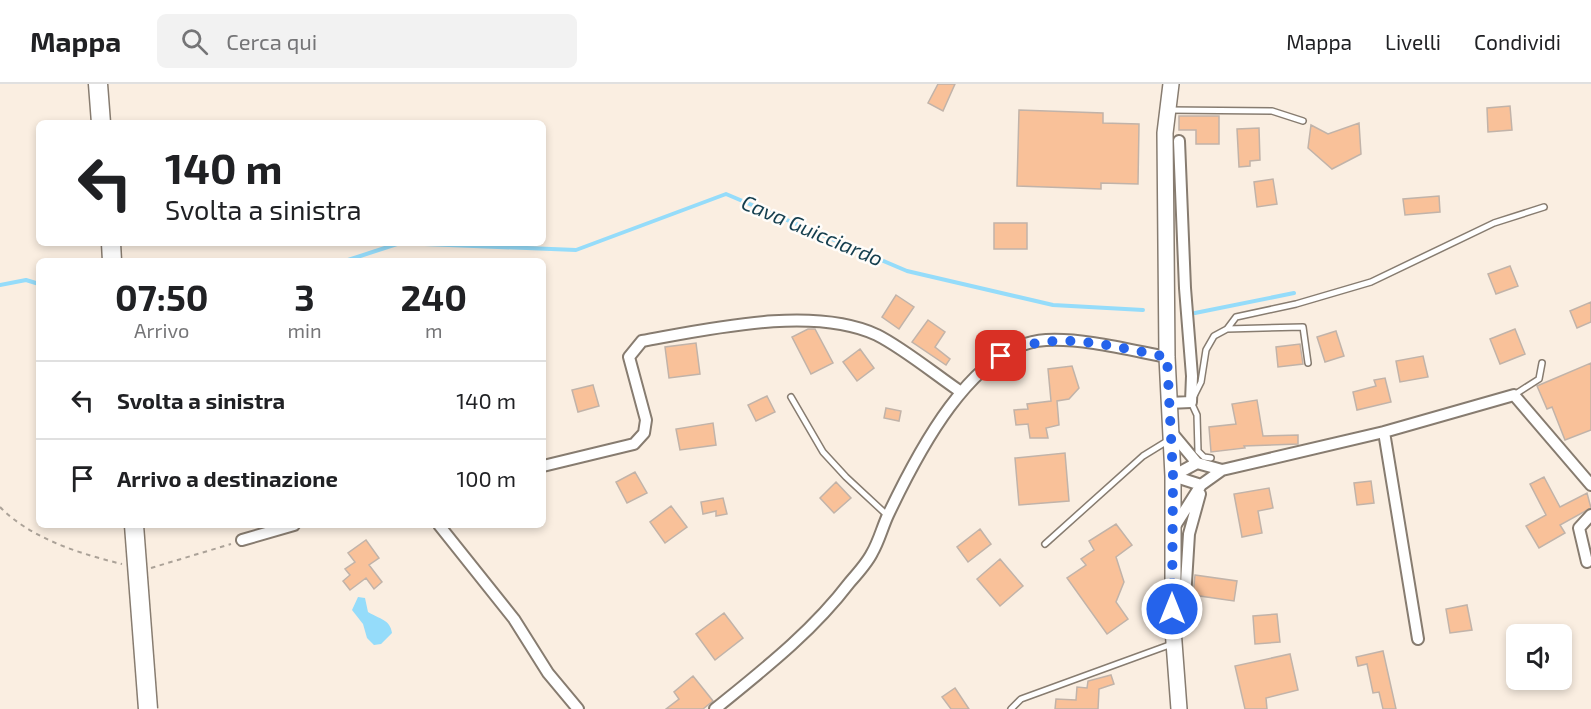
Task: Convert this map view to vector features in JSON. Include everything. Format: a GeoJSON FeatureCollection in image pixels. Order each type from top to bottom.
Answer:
{"type":"FeatureCollection","features":[{"type":"Feature","properties":{"kind":"main road"},"geometry":{"type":"LineString","coordinates":[[98,84],[101,120]]}},
{"type":"Feature","properties":{"kind":"main road"},"geometry":{"type":"LineString","coordinates":[[134,528],[148,709]]}},
{"type":"Feature","properties":{"kind":"street"},"geometry":{"type":"LineString","coordinates":[[1171,84],[1167,110],[1167,357],[1173,476],[1173,636],[1179,709]]}},
{"type":"Feature","properties":{"kind":"street"},"geometry":{"type":"LineString","coordinates":[[1168,403],[1191,402],[1192,376],[1185,288],[1179,141]]}},
{"type":"Feature","properties":{"kind":"street"},"geometry":{"type":"LineString","coordinates":[[546,465],[634,444],[644,434],[646,420],[629,357],[642,341],[741,324],[831,322],[877,335],[960,392]]}},
{"type":"Feature","properties":{"kind":"street"},"geometry":{"type":"LineString","coordinates":[[715,709],[769,666],[829,610],[872,554],[888,516],[926,441],[960,392],[1001,356],[1020,345],[1046,340],[1113,346],[1167,357]]}},
{"type":"Feature","properties":{"kind":"street"},"geometry":{"type":"LineString","coordinates":[[1172,532],[1181,513],[1205,482],[1222,470],[1384,432],[1514,395],[1586,482],[1591,485]]}},
{"type":"Feature","properties":{"kind":"street"},"geometry":{"type":"LineString","coordinates":[[1384,432],[1418,639]]}},
{"type":"Feature","properties":{"kind":"street"},"geometry":{"type":"LineString","coordinates":[[1170,435],[1197,464],[1222,470]]}},
{"type":"Feature","properties":{"kind":"street"},"geometry":{"type":"LineString","coordinates":[[1173,476],[1197,464]]}},
{"type":"Feature","properties":{"kind":"street"},"geometry":{"type":"LineString","coordinates":[[1173,476],[1205,482]]}},
{"type":"Feature","properties":{"kind":"street"},"geometry":{"type":"LineString","coordinates":[[1173,636],[1184,615],[1191,522],[1205,482]]}},
{"type":"Feature","properties":{"kind":"street"},"geometry":{"type":"LineString","coordinates":[[1587,562],[1580,528],[1591,515]]}},
{"type":"Feature","properties":{"kind":"street"},"geometry":{"type":"LineString","coordinates":[[242,540],[284,528]]}},
{"type":"Feature","properties":{"kind":"street"},"geometry":{"type":"LineString","coordinates":[[441,528],[514,619],[548,673],[578,709]]}},
{"type":"Feature","properties":{"kind":"lane"},"geometry":{"type":"LineString","coordinates":[[1167,110],[1272,111],[1303,120]]}},
{"type":"Feature","properties":{"kind":"lane"},"geometry":{"type":"LineString","coordinates":[[1211,458],[1204,457],[1198,451],[1197,415],[1191,402],[1201,382],[1206,350],[1214,336],[1227,329],[1236,317],[1296,304],[1371,282],[1494,223],[1545,207]]}},
{"type":"Feature","properties":{"kind":"lane"},"geometry":{"type":"LineString","coordinates":[[1227,329],[1303,327],[1308,363]]}},
{"type":"Feature","properties":{"kind":"lane"},"geometry":{"type":"LineString","coordinates":[[1514,395],[1539,379],[1542,363]]}},
{"type":"Feature","properties":{"kind":"lane"},"geometry":{"type":"LineString","coordinates":[[791,397],[823,452],[888,516]]}},
{"type":"Feature","properties":{"kind":"lane"},"geometry":{"type":"LineString","coordinates":[[1045,544],[1143,456],[1170,435]]}},
{"type":"Feature","properties":{"kind":"lane"},"geometry":{"type":"LineString","coordinates":[[1011,709],[1021,699],[1173,636]]}},
{"type":"Feature","properties":{"kind":"path"},"geometry":{"type":"LineString","coordinates":[[0,507],[14,522],[56,543],[131,566]]}},
{"type":"Feature","properties":{"kind":"path"},"geometry":{"type":"LineString","coordinates":[[148,568],[157,568],[242,540]]}},
{"type":"Feature","properties":{"kind":"water"},"geometry":{"type":"Polygon","coordinates":[[[358,597],[365,598],[368,612],[386,622],[391,628],[392,633],[381,644],[374,645],[367,638],[363,624],[352,610],[358,597]]]}},
{"type":"Feature","properties":{"kind":"building"},"geometry":{"type":"Polygon","coordinates":[[[938,84],[955,84],[943,111],[928,103],[938,84]]]}},
{"type":"Feature","properties":{"kind":"building"},"geometry":{"type":"Polygon","coordinates":[[[1510,106],[1512,130],[1488,132],[1487,108],[1510,106]]]}},
{"type":"Feature","properties":{"kind":"building"},"geometry":{"type":"Polygon","coordinates":[[[1019,110],[1103,113],[1103,123],[1139,124],[1138,184],[1101,183],[1101,189],[1017,186],[1019,110]]]}},
{"type":"Feature","properties":{"kind":"building"},"geometry":{"type":"Polygon","coordinates":[[[1179,116],[1219,116],[1219,144],[1196,144],[1196,130],[1179,130],[1179,116]]]}},
{"type":"Feature","properties":{"kind":"building"},"geometry":{"type":"Polygon","coordinates":[[[1359,123],[1361,154],[1332,169],[1308,148],[1311,125],[1328,134],[1359,123]]]}},
{"type":"Feature","properties":{"kind":"building"},"geometry":{"type":"Polygon","coordinates":[[[1259,128],[1260,160],[1250,161],[1250,166],[1239,167],[1237,129],[1259,128]]]}},
{"type":"Feature","properties":{"kind":"building"},"geometry":{"type":"Polygon","coordinates":[[[1273,179],[1277,204],[1257,207],[1254,182],[1273,179]]]}},
{"type":"Feature","properties":{"kind":"building"},"geometry":{"type":"Polygon","coordinates":[[[1439,196],[1440,212],[1405,215],[1403,199],[1439,196]]]}},
{"type":"Feature","properties":{"kind":"building"},"geometry":{"type":"Polygon","coordinates":[[[994,223],[1027,223],[1027,249],[994,249],[994,223]]]}},
{"type":"Feature","properties":{"kind":"building"},"geometry":{"type":"Polygon","coordinates":[[[1510,266],[1518,286],[1496,294],[1488,274],[1510,266]]]}},
{"type":"Feature","properties":{"kind":"building"},"geometry":{"type":"Polygon","coordinates":[[[896,295],[914,307],[899,329],[882,317],[896,295]]]}},
{"type":"Feature","properties":{"kind":"building"},"geometry":{"type":"Polygon","coordinates":[[[1591,302],[1591,322],[1577,328],[1570,311],[1591,302]]]}},
{"type":"Feature","properties":{"kind":"building"},"geometry":{"type":"Polygon","coordinates":[[[928,320],[945,332],[935,347],[950,359],[946,365],[912,342],[928,320]]]}},
{"type":"Feature","properties":{"kind":"building"},"geometry":{"type":"Polygon","coordinates":[[[808,329],[815,329],[833,363],[811,374],[792,337],[808,329]]]}},
{"type":"Feature","properties":{"kind":"building"},"geometry":{"type":"Polygon","coordinates":[[[1515,329],[1525,354],[1500,364],[1490,339],[1515,329]]]}},
{"type":"Feature","properties":{"kind":"building"},"geometry":{"type":"Polygon","coordinates":[[[1336,331],[1344,356],[1325,362],[1317,337],[1336,331]]]}},
{"type":"Feature","properties":{"kind":"building"},"geometry":{"type":"Polygon","coordinates":[[[696,343],[700,374],[669,378],[665,347],[696,343]]]}},
{"type":"Feature","properties":{"kind":"building"},"geometry":{"type":"Polygon","coordinates":[[[1300,344],[1303,364],[1278,367],[1276,347],[1300,344]]]}},
{"type":"Feature","properties":{"kind":"building"},"geometry":{"type":"Polygon","coordinates":[[[860,349],[874,368],[857,381],[843,362],[860,349]]]}},
{"type":"Feature","properties":{"kind":"building"},"geometry":{"type":"Polygon","coordinates":[[[1423,356],[1428,377],[1400,382],[1396,361],[1423,356]]]}},
{"type":"Feature","properties":{"kind":"building"},"geometry":{"type":"Polygon","coordinates":[[[1591,363],[1591,430],[1565,440],[1552,407],[1547,409],[1537,386],[1591,363]]]}},
{"type":"Feature","properties":{"kind":"building"},"geometry":{"type":"Polygon","coordinates":[[[1072,366],[1079,388],[1069,399],[1057,401],[1059,425],[1046,428],[1048,438],[1030,438],[1028,424],[1016,425],[1014,410],[1028,409],[1027,404],[1051,401],[1048,369],[1072,366]]]}},
{"type":"Feature","properties":{"kind":"building"},"geometry":{"type":"Polygon","coordinates":[[[1385,378],[1391,402],[1357,410],[1353,392],[1376,386],[1374,380],[1385,378]]]}},
{"type":"Feature","properties":{"kind":"building"},"geometry":{"type":"Polygon","coordinates":[[[593,385],[599,406],[578,412],[572,390],[593,385]]]}},
{"type":"Feature","properties":{"kind":"building"},"geometry":{"type":"Polygon","coordinates":[[[767,396],[775,412],[756,421],[748,405],[767,396]]]}},
{"type":"Feature","properties":{"kind":"building"},"geometry":{"type":"Polygon","coordinates":[[[1257,400],[1263,436],[1298,435],[1298,444],[1244,446],[1245,448],[1211,452],[1209,427],[1236,424],[1232,404],[1257,400]]]}},
{"type":"Feature","properties":{"kind":"building"},"geometry":{"type":"Polygon","coordinates":[[[886,408],[901,411],[899,421],[884,418],[886,408]]]}},
{"type":"Feature","properties":{"kind":"building"},"geometry":{"type":"Polygon","coordinates":[[[713,423],[716,445],[680,450],[676,429],[713,423]]]}},
{"type":"Feature","properties":{"kind":"building"},"geometry":{"type":"Polygon","coordinates":[[[1065,453],[1069,501],[1019,505],[1015,458],[1065,453]]]}},
{"type":"Feature","properties":{"kind":"building"},"geometry":{"type":"Polygon","coordinates":[[[635,472],[647,493],[627,503],[616,482],[635,472]]]}},
{"type":"Feature","properties":{"kind":"building"},"geometry":{"type":"Polygon","coordinates":[[[1544,477],[1560,507],[1587,493],[1591,508],[1560,525],[1565,533],[1539,548],[1526,526],[1546,515],[1530,484],[1544,477]]]}},
{"type":"Feature","properties":{"kind":"building"},"geometry":{"type":"Polygon","coordinates":[[[1371,481],[1374,503],[1357,505],[1354,483],[1371,481]]]}},
{"type":"Feature","properties":{"kind":"building"},"geometry":{"type":"Polygon","coordinates":[[[836,482],[851,498],[834,513],[820,498],[836,482]]]}},
{"type":"Feature","properties":{"kind":"building"},"geometry":{"type":"Polygon","coordinates":[[[1269,488],[1273,508],[1258,511],[1262,533],[1242,537],[1234,494],[1269,488]]]}},
{"type":"Feature","properties":{"kind":"building"},"geometry":{"type":"Polygon","coordinates":[[[723,498],[727,514],[716,516],[716,511],[703,514],[701,502],[723,498]]]}},
{"type":"Feature","properties":{"kind":"building"},"geometry":{"type":"Polygon","coordinates":[[[671,506],[687,527],[665,543],[650,522],[671,506]]]}},
{"type":"Feature","properties":{"kind":"building"},"geometry":{"type":"Polygon","coordinates":[[[1116,524],[1132,545],[1116,557],[1124,582],[1116,602],[1128,619],[1107,634],[1067,578],[1086,565],[1081,559],[1094,550],[1089,541],[1116,524]]]}},
{"type":"Feature","properties":{"kind":"building"},"geometry":{"type":"Polygon","coordinates":[[[980,529],[991,544],[968,562],[957,547],[980,529]]]}},
{"type":"Feature","properties":{"kind":"building"},"geometry":{"type":"Polygon","coordinates":[[[366,540],[379,558],[369,565],[382,582],[374,589],[366,578],[350,590],[343,581],[350,575],[345,569],[355,562],[348,553],[366,540]]]}},
{"type":"Feature","properties":{"kind":"building"},"geometry":{"type":"Polygon","coordinates":[[[1000,559],[1023,586],[1000,606],[977,579],[1000,559]]]}},
{"type":"Feature","properties":{"kind":"building"},"geometry":{"type":"Polygon","coordinates":[[[1195,575],[1237,581],[1234,601],[1193,595],[1195,575]]]}},
{"type":"Feature","properties":{"kind":"building"},"geometry":{"type":"Polygon","coordinates":[[[1467,605],[1472,630],[1450,633],[1446,609],[1467,605]]]}},
{"type":"Feature","properties":{"kind":"building"},"geometry":{"type":"Polygon","coordinates":[[[724,613],[743,638],[715,660],[696,634],[724,613]]]}},
{"type":"Feature","properties":{"kind":"building"},"geometry":{"type":"Polygon","coordinates":[[[1277,614],[1280,642],[1255,644],[1253,616],[1277,614]]]}},
{"type":"Feature","properties":{"kind":"building"},"geometry":{"type":"Polygon","coordinates":[[[1383,651],[1396,709],[1383,709],[1379,692],[1373,693],[1367,664],[1358,666],[1356,657],[1383,651]]]}},
{"type":"Feature","properties":{"kind":"building"},"geometry":{"type":"Polygon","coordinates":[[[1290,654],[1298,690],[1266,698],[1267,709],[1245,709],[1235,666],[1290,654]]]}},
{"type":"Feature","properties":{"kind":"building"},"geometry":{"type":"Polygon","coordinates":[[[1111,675],[1114,684],[1099,689],[1098,709],[1055,709],[1056,699],[1076,700],[1077,687],[1087,688],[1088,681],[1111,675]]]}},
{"type":"Feature","properties":{"kind":"building"},"geometry":{"type":"Polygon","coordinates":[[[693,676],[713,701],[703,709],[666,709],[679,699],[674,692],[693,676]]]}},
{"type":"Feature","properties":{"kind":"building"},"geometry":{"type":"Polygon","coordinates":[[[955,688],[969,709],[951,709],[942,697],[955,688]]]}},
{"type":"Feature","properties":{"kind":"waterway","name":"Cava Guicciardo"},"geometry":{"type":"LineString","coordinates":[[475,246],[576,250],[726,194],[907,271],[1053,305],[1143,310]]}},
{"type":"Feature","properties":{"kind":"waterway","name":"Cava Guicciardo"},"geometry":{"type":"LineString","coordinates":[[354,258],[391,246]]}},
{"type":"Feature","properties":{"kind":"waterway","name":"Cava Guicciardo"},"geometry":{"type":"LineString","coordinates":[[0,285],[26,280],[36,283]]}},
{"type":"Feature","properties":{"kind":"waterway","name":"Cava Guicciardo"},"geometry":{"type":"LineString","coordinates":[[1195,313],[1294,293]]}},
{"type":"Feature","properties":{"kind":"route"},"geometry":{"type":"LineString","coordinates":[[1001,356],[1020,345],[1046,340],[1113,346],[1167,357],[1173,476],[1172,609]]}}]}
